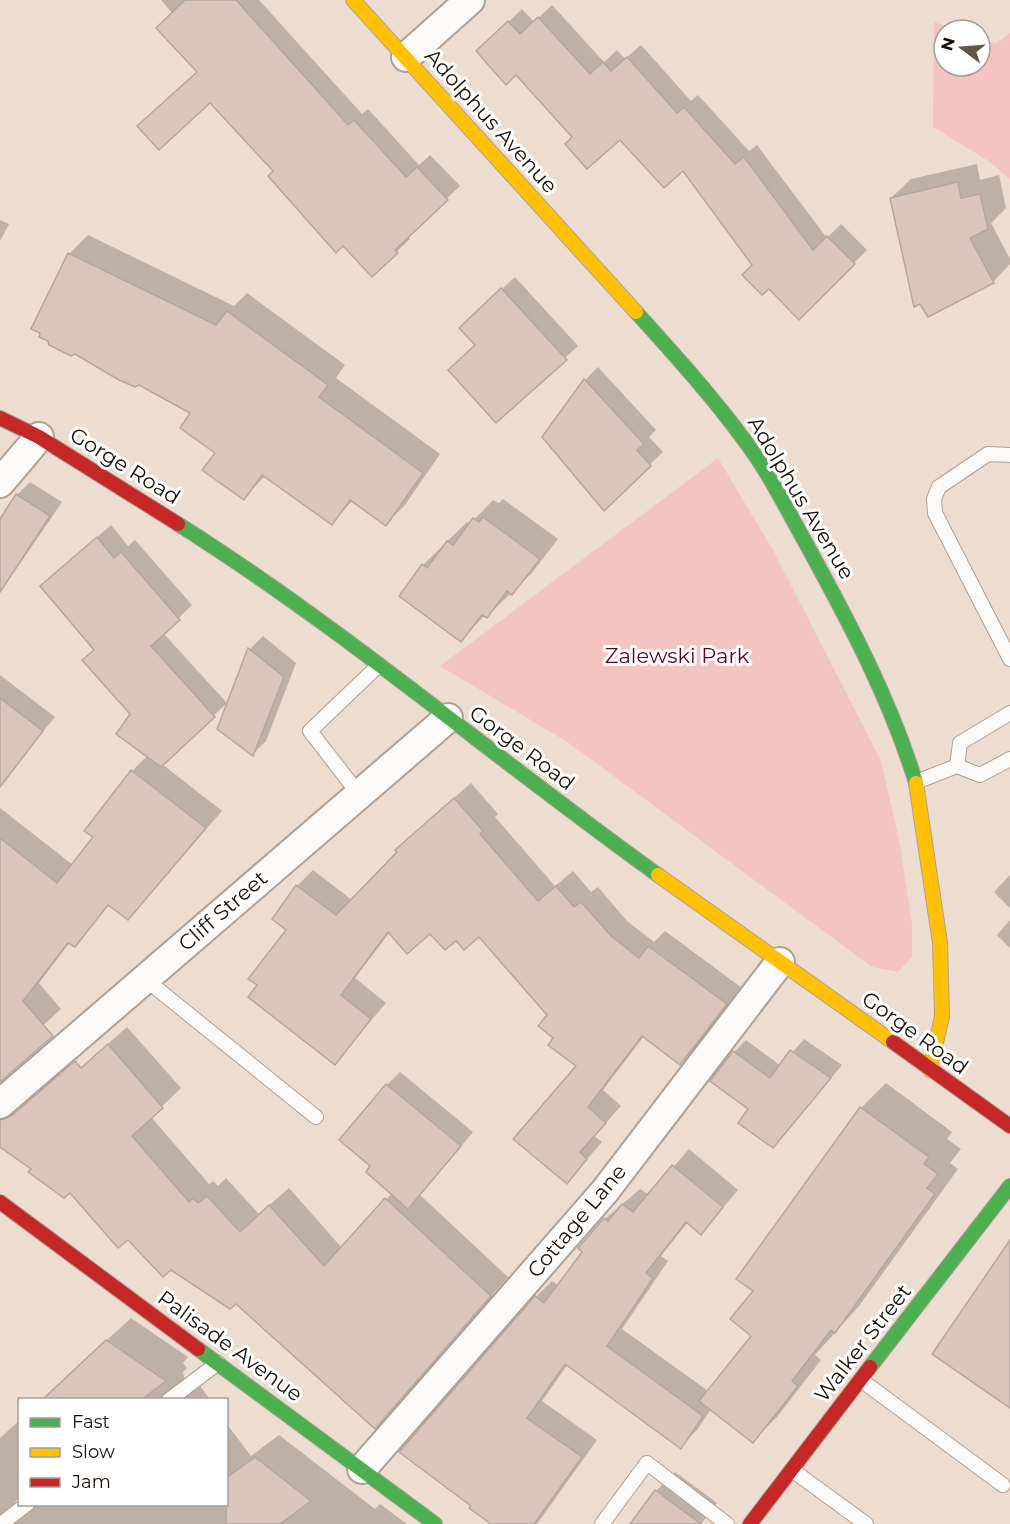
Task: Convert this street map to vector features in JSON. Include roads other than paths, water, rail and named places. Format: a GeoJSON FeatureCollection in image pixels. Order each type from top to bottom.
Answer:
{"type":"FeatureCollection","features":[{"type":"Feature","properties":{"kind":"main road","name":"Adolphus Avenue"},"geometry":{"type":"LineString","coordinates":[[353,0],[694,376],[737,427],[778,493],[848,620],[886,699],[916,782],[940,943],[942,1016],[930,1070]]}},
{"type":"Feature","properties":{"kind":"main road","name":"Gorge Road"},"geometry":{"type":"LineString","coordinates":[[0,418],[39,437],[198,537],[379,665],[585,823],[1010,1126]]}},
{"type":"Feature","properties":{"kind":"main road","name":"Walker Street"},"geometry":{"type":"LineString","coordinates":[[750,1524],[1010,1186]]}},
{"type":"Feature","properties":{"kind":"main road","name":"Palisade Avenue"},"geometry":{"type":"LineString","coordinates":[[0,1202],[435,1524]]}},
{"type":"Feature","properties":{"kind":"street"},"geometry":{"type":"LineString","coordinates":[[406,57],[470,0]]}},
{"type":"Feature","properties":{"kind":"street"},"geometry":{"type":"LineString","coordinates":[[0,483],[39,437]]}},
{"type":"Feature","properties":{"kind":"street","name":"Cliff Street"},"geometry":{"type":"LineString","coordinates":[[0,1104],[447,718]]}},
{"type":"Feature","properties":{"kind":"street","name":"Cottage Lane"},"geometry":{"type":"LineString","coordinates":[[362,1469],[605,1191],[780,962]]}},
{"type":"Feature","properties":{"kind":"lane"},"geometry":{"type":"LineString","coordinates":[[1010,455],[988,454],[939,488],[934,499],[935,513],[1010,659]]}},
{"type":"Feature","properties":{"kind":"lane"},"geometry":{"type":"LineString","coordinates":[[358,793],[310,731],[379,665]]}},
{"type":"Feature","properties":{"kind":"lane"},"geometry":{"type":"LineString","coordinates":[[957,766],[960,743],[1010,713]]}},
{"type":"Feature","properties":{"kind":"lane"},"geometry":{"type":"LineString","coordinates":[[916,782],[957,766],[980,775],[1010,759]]}},
{"type":"Feature","properties":{"kind":"lane"},"geometry":{"type":"LineString","coordinates":[[145,979],[316,1117]]}},
{"type":"Feature","properties":{"kind":"lane"},"geometry":{"type":"LineString","coordinates":[[172,1398],[218,1363]]}},
{"type":"Feature","properties":{"kind":"lane"},"geometry":{"type":"LineString","coordinates":[[861,1380],[1003,1485]]}},
{"type":"Feature","properties":{"kind":"lane"},"geometry":{"type":"LineString","coordinates":[[602,1524],[647,1463],[727,1524]]}},
{"type":"Feature","properties":{"kind":"lane"},"geometry":{"type":"LineString","coordinates":[[792,1470],[866,1524]]}},
{"type":"Feature","properties":{"kind":"lane"},"geometry":{"type":"LineString","coordinates":[[1,1524],[24,1506]]}},
{"type":"Feature","properties":{"kind":"park label","name":"Zalewski Park"},"geometry":{"type":"Point","coordinates":[677,656]}}]}
